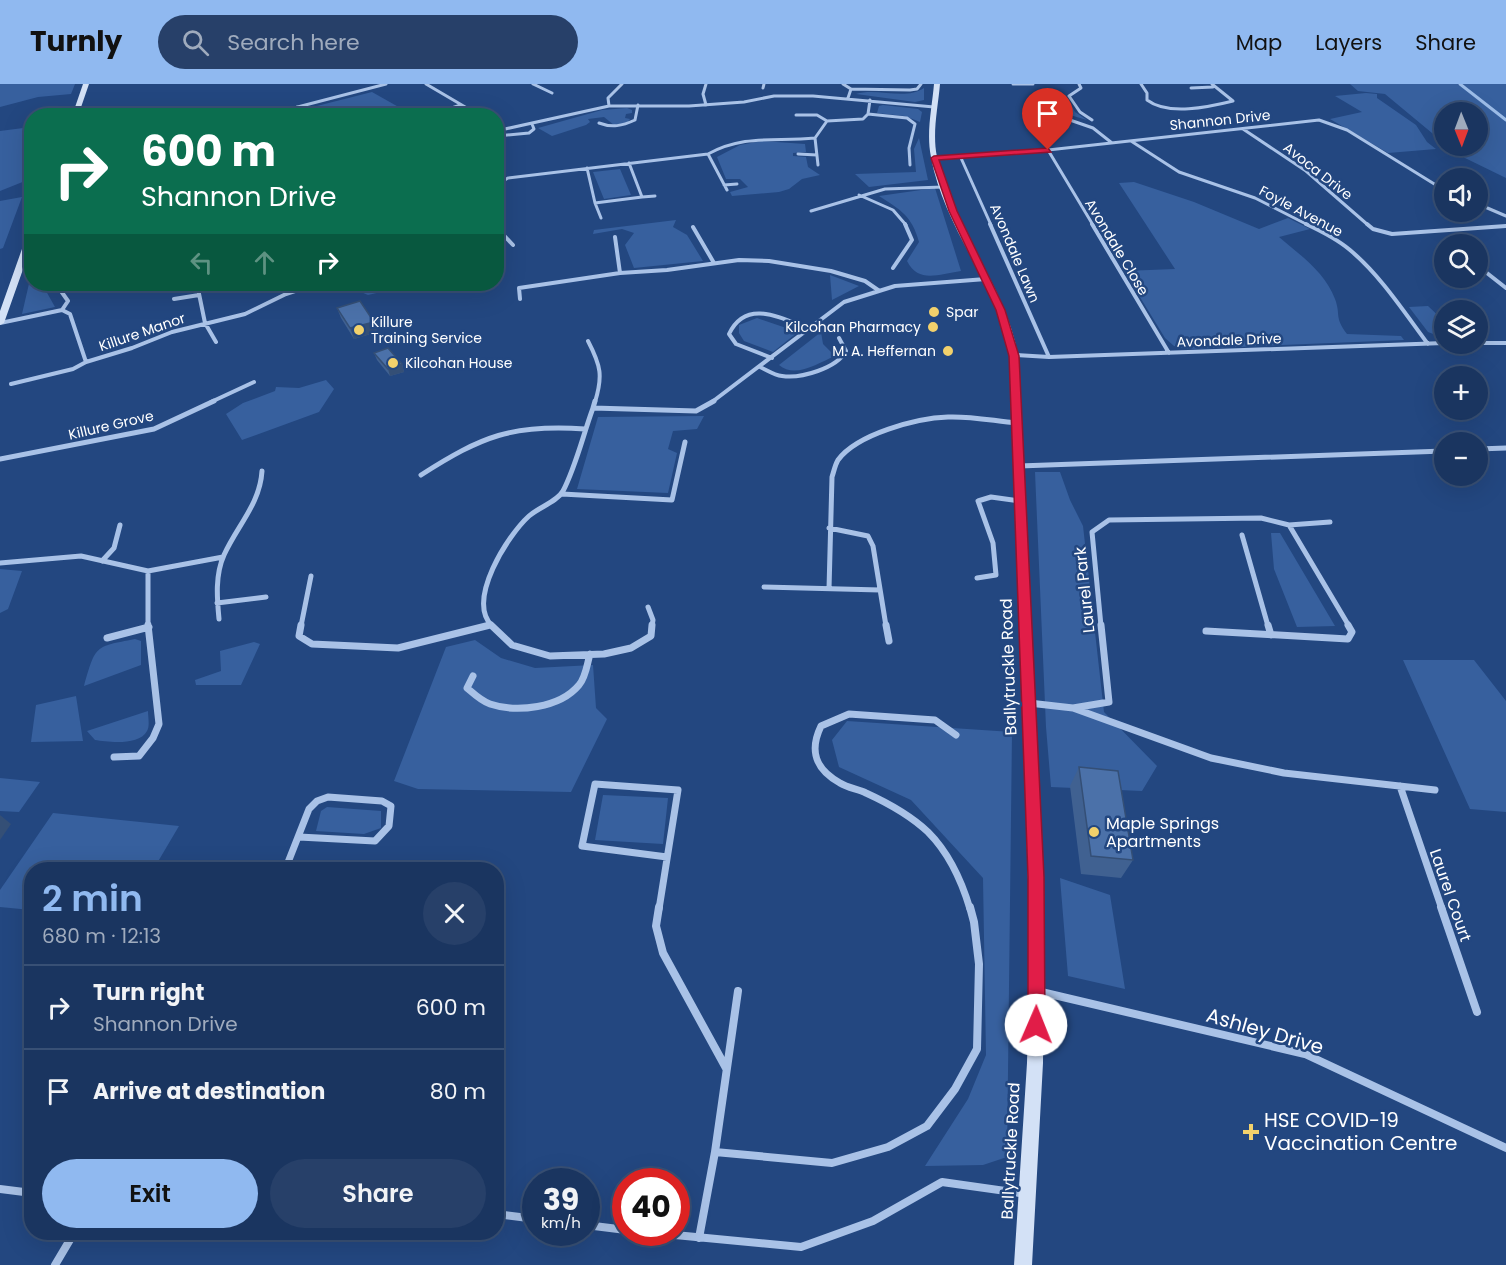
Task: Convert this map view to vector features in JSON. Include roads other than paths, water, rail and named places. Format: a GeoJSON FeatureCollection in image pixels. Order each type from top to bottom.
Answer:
{"type":"FeatureCollection","features":[{"type":"Feature","properties":{"kind":"street"},"geometry":{"type":"LineString","coordinates":[[78,108],[86,84]]}},
{"type":"Feature","properties":{"kind":"street"},"geometry":{"type":"LineString","coordinates":[[293,108],[386,84]]}},
{"type":"Feature","properties":{"kind":"street"},"geometry":{"type":"LineString","coordinates":[[426,84],[466,108]]}},
{"type":"Feature","properties":{"kind":"street"},"geometry":{"type":"LineString","coordinates":[[533,84],[552,93]]}},
{"type":"Feature","properties":{"kind":"street"},"geometry":{"type":"LineString","coordinates":[[609,106],[608,98],[622,84]]}},
{"type":"Feature","properties":{"kind":"street"},"geometry":{"type":"LineString","coordinates":[[706,84],[703,94],[706,105]]}},
{"type":"Feature","properties":{"kind":"street"},"geometry":{"type":"LineString","coordinates":[[843,84],[851,89],[910,90],[917,89],[921,84]]}},
{"type":"Feature","properties":{"kind":"street","name":"Ballytruckle Road"},"geometry":{"type":"LineString","coordinates":[[937,84],[932,135],[934,158],[943,187],[1004,318],[1014,356],[1036,877],[1037,991],[1023,1265]]}},
{"type":"Feature","properties":{"kind":"street"},"geometry":{"type":"LineString","coordinates":[[1013,84],[1033,84]]}},
{"type":"Feature","properties":{"kind":"street"},"geometry":{"type":"LineString","coordinates":[[1079,84],[1081,88],[1069,96],[1080,112],[1092,120]]}},
{"type":"Feature","properties":{"kind":"street"},"geometry":{"type":"LineString","coordinates":[[1141,84],[1147,93],[1147,100],[1160,107],[1213,106],[1233,101],[1212,85],[1191,88]]}},
{"type":"Feature","properties":{"kind":"street"},"geometry":{"type":"LineString","coordinates":[[848,98],[851,89]]}},
{"type":"Feature","properties":{"kind":"street"},"geometry":{"type":"LineString","coordinates":[[504,129],[609,106],[706,105],[762,100],[774,96],[848,98],[934,107]]}},
{"type":"Feature","properties":{"kind":"street"},"geometry":{"type":"LineString","coordinates":[[796,115],[817,115],[826,121],[863,119],[868,114],[870,100]]}},
{"type":"Feature","properties":{"kind":"street"},"geometry":{"type":"LineString","coordinates":[[452,108],[461,105]]}},
{"type":"Feature","properties":{"kind":"street"},"geometry":{"type":"LineString","coordinates":[[599,123],[608,127],[627,125],[635,120],[638,105]]}},
{"type":"Feature","properties":{"kind":"street"},"geometry":{"type":"LineString","coordinates":[[1041,110],[1093,128],[1112,143]]}},
{"type":"Feature","properties":{"kind":"street"},"geometry":{"type":"LineString","coordinates":[[868,114],[901,116],[915,124],[909,148],[910,165]]}},
{"type":"Feature","properties":{"kind":"street","name":"Shannon Drive"},"geometry":{"type":"LineString","coordinates":[[934,158],[961,158],[1048,150],[1319,120],[1330,122],[1416,177],[1434,185]]}},
{"type":"Feature","properties":{"kind":"street"},"geometry":{"type":"LineString","coordinates":[[818,165],[815,138],[826,121]]}},
{"type":"Feature","properties":{"kind":"street"},"geometry":{"type":"LineString","coordinates":[[504,135],[529,133],[534,129],[532,124]]}},
{"type":"Feature","properties":{"kind":"street","name":"Avoca Drive"},"geometry":{"type":"LineString","coordinates":[[1243,129],[1306,171],[1379,232],[1392,234],[1506,226]]}},
{"type":"Feature","properties":{"kind":"street"},"geometry":{"type":"LineString","coordinates":[[504,181],[587,168],[708,154],[722,145],[747,138],[800,140],[815,138]]}},
{"type":"Feature","properties":{"kind":"street","name":"Foyle Avenue"},"geometry":{"type":"LineString","coordinates":[[1131,141],[1179,172],[1255,198],[1332,237],[1350,250],[1380,279],[1428,344]]}},
{"type":"Feature","properties":{"kind":"street","name":"Avondale Close"},"geometry":{"type":"LineString","coordinates":[[1048,150],[1169,353]]}},
{"type":"Feature","properties":{"kind":"street"},"geometry":{"type":"LineString","coordinates":[[708,154],[727,190]]}},
{"type":"Feature","properties":{"kind":"street"},"geometry":{"type":"LineString","coordinates":[[798,154],[817,155]]}},
{"type":"Feature","properties":{"kind":"street","name":"Avondale Lawn"},"geometry":{"type":"LineString","coordinates":[[961,158],[1049,357]]}},
{"type":"Feature","properties":{"kind":"street"},"geometry":{"type":"LineString","coordinates":[[629,163],[642,197]]}},
{"type":"Feature","properties":{"kind":"street"},"geometry":{"type":"LineString","coordinates":[[587,168],[601,218]]}},
{"type":"Feature","properties":{"kind":"street"},"geometry":{"type":"LineString","coordinates":[[724,185],[737,184]]}},
{"type":"Feature","properties":{"kind":"street"},"geometry":{"type":"LineString","coordinates":[[811,211],[885,189],[943,187]]}},
{"type":"Feature","properties":{"kind":"street"},"geometry":{"type":"LineString","coordinates":[[859,195],[881,203],[896,212],[908,224],[912,240],[893,268]]}},
{"type":"Feature","properties":{"kind":"street"},"geometry":{"type":"LineString","coordinates":[[595,203],[655,196]]}},
{"type":"Feature","properties":{"kind":"street"},"geometry":{"type":"LineString","coordinates":[[1488,208],[1506,216]]}},
{"type":"Feature","properties":{"kind":"street"},"geometry":{"type":"LineString","coordinates":[[693,227],[714,262]]}},
{"type":"Feature","properties":{"kind":"street"},"geometry":{"type":"LineString","coordinates":[[504,236],[513,246]]}},
{"type":"Feature","properties":{"kind":"street"},"geometry":{"type":"LineString","coordinates":[[615,237],[620,273]]}},
{"type":"Feature","properties":{"kind":"street"},"geometry":{"type":"LineString","coordinates":[[24,254],[0,323],[62,310]]}},
{"type":"Feature","properties":{"kind":"street"},"geometry":{"type":"LineString","coordinates":[[520,299],[519,288],[620,273],[692,267],[739,260],[802,265],[855,277],[878,290]]}},
{"type":"Feature","properties":{"kind":"street"},"geometry":{"type":"LineString","coordinates":[[1488,274],[1506,288]]}},
{"type":"Feature","properties":{"kind":"street"},"geometry":{"type":"LineString","coordinates":[[593,408],[696,411],[706,407],[844,302],[860,294],[944,281],[986,279]]}},
{"type":"Feature","properties":{"kind":"street","name":"Killure Manor"},"geometry":{"type":"LineString","coordinates":[[60,291],[68,301],[62,310],[70,314],[86,362]]}},
{"type":"Feature","properties":{"kind":"street","name":"Killure Manor"},"geometry":{"type":"LineString","coordinates":[[198,291],[205,323],[216,342]]}},
{"type":"Feature","properties":{"kind":"street","name":"Killure Manor"},"geometry":{"type":"LineString","coordinates":[[11,384],[65,371],[172,332],[244,314],[295,291]]}},
{"type":"Feature","properties":{"kind":"street","name":"Killure Manor"},"geometry":{"type":"LineString","coordinates":[[174,299],[199,295]]}},
{"type":"Feature","properties":{"kind":"street"},"geometry":{"type":"LineString","coordinates":[[772,358],[736,344],[729,333],[732,323],[740,316],[758,313],[776,315],[809,329]]}},
{"type":"Feature","properties":{"kind":"street"},"geometry":{"type":"LineString","coordinates":[[760,367],[782,376],[805,374],[827,366],[842,359],[846,351],[839,338]]}},
{"type":"Feature","properties":{"kind":"street"},"geometry":{"type":"LineString","coordinates":[[562,494],[603,375],[601,364],[588,341]]}},
{"type":"Feature","properties":{"kind":"street"},"geometry":{"type":"LineString","coordinates":[[1488,343],[1506,343]]}},
{"type":"Feature","properties":{"kind":"street","name":"Avondale Drive"},"geometry":{"type":"LineString","coordinates":[[1014,356],[1049,357],[1434,344]]}},
{"type":"Feature","properties":{"kind":"street","name":"Killure Grove"},"geometry":{"type":"LineString","coordinates":[[0,459],[154,429],[254,382]]}},
{"type":"Feature","properties":{"kind":"street"},"geometry":{"type":"LineString","coordinates":[[829,589],[832,477],[837,460],[854,446],[902,426],[947,417],[1017,423]]}},
{"type":"Feature","properties":{"kind":"street"},"geometry":{"type":"LineString","coordinates":[[421,475],[453,454],[497,436],[537,427],[585,429]]}},
{"type":"Feature","properties":{"kind":"street"},"geometry":{"type":"LineString","coordinates":[[648,607],[653,620],[651,636],[631,648],[590,654],[550,656],[512,645],[490,625],[483,601],[490,574],[507,544],[529,516],[562,494],[672,500],[685,442]]}},
{"type":"Feature","properties":{"kind":"street"},"geometry":{"type":"LineString","coordinates":[[1488,449],[1506,448]]}},
{"type":"Feature","properties":{"kind":"street"},"geometry":{"type":"LineString","coordinates":[[1018,466],[1434,451]]}},
{"type":"Feature","properties":{"kind":"street"},"geometry":{"type":"LineString","coordinates":[[219,619],[216,587],[224,557],[263,487],[262,471]]}},
{"type":"Feature","properties":{"kind":"street"},"geometry":{"type":"LineString","coordinates":[[977,578],[996,575],[995,552],[989,530],[979,511],[978,501],[991,497],[1020,501]]}},
{"type":"Feature","properties":{"kind":"street","name":"Laurel Park"},"geometry":{"type":"LineString","coordinates":[[1073,708],[1109,702],[1092,532],[1109,520],[1261,518],[1289,525],[1330,522]]}},
{"type":"Feature","properties":{"kind":"street"},"geometry":{"type":"LineString","coordinates":[[102,561],[114,548],[120,525]]}},
{"type":"Feature","properties":{"kind":"street"},"geometry":{"type":"LineString","coordinates":[[1206,631],[1348,639],[1353,632],[1289,525]]}},
{"type":"Feature","properties":{"kind":"street"},"geometry":{"type":"LineString","coordinates":[[829,528],[868,536],[873,546],[889,641]]}},
{"type":"Feature","properties":{"kind":"street"},"geometry":{"type":"LineString","coordinates":[[1242,535],[1271,635]]}},
{"type":"Feature","properties":{"kind":"street"},"geometry":{"type":"LineString","coordinates":[[0,563],[81,556],[148,571],[224,557]]}},
{"type":"Feature","properties":{"kind":"street"},"geometry":{"type":"LineString","coordinates":[[114,757],[140,756],[153,738],[159,724],[152,675],[148,571]]}},
{"type":"Feature","properties":{"kind":"street"},"geometry":{"type":"LineString","coordinates":[[311,576],[310,594],[301,622],[300,636],[312,644],[398,648],[490,625]]}},
{"type":"Feature","properties":{"kind":"street"},"geometry":{"type":"LineString","coordinates":[[764,587],[880,590]]}},
{"type":"Feature","properties":{"kind":"street"},"geometry":{"type":"LineString","coordinates":[[218,603],[266,597]]}},
{"type":"Feature","properties":{"kind":"street"},"geometry":{"type":"LineString","coordinates":[[107,638],[149,627]]}},
{"type":"Feature","properties":{"kind":"street"},"geometry":{"type":"LineString","coordinates":[[473,676],[467,688],[478,698],[492,704],[511,707],[549,703],[578,687],[585,675],[590,654]]}},
{"type":"Feature","properties":{"kind":"street","name":"Laurel Park"},"geometry":{"type":"LineString","coordinates":[[1029,703],[1073,708],[1211,758],[1284,773],[1435,790]]}},
{"type":"Feature","properties":{"kind":"street"},"geometry":{"type":"LineString","coordinates":[[715,1152],[832,1163],[888,1147],[927,1126],[955,1089],[977,1049],[979,964],[974,922],[963,885],[948,858],[929,833],[899,810],[865,792],[841,784],[826,773],[814,755],[815,739],[821,726],[849,714],[935,720],[956,735]]}},
{"type":"Feature","properties":{"kind":"street"},"geometry":{"type":"LineString","coordinates":[[667,858],[582,846],[595,784],[678,790],[667,858],[656,926],[663,953],[726,1068]]}},
{"type":"Feature","properties":{"kind":"street","name":"Laurel Court"},"geometry":{"type":"LineString","coordinates":[[1400,786],[1478,1012]]}},
{"type":"Feature","properties":{"kind":"street"},"geometry":{"type":"LineString","coordinates":[[288,862],[309,809],[317,801],[328,797],[382,801],[391,806],[392,815],[387,832],[375,841],[299,837]]}},
{"type":"Feature","properties":{"kind":"street"},"geometry":{"type":"LineString","coordinates":[[699,1238],[715,1152],[738,991]]}},
{"type":"Feature","properties":{"kind":"street","name":"Ashley Drive"},"geometry":{"type":"LineString","coordinates":[[1037,991],[1305,1054],[1506,1148]]}},
{"type":"Feature","properties":{"kind":"street"},"geometry":{"type":"LineString","coordinates":[[690,1237],[801,1247],[873,1221],[942,1182],[1027,1194]]}},
{"type":"Feature","properties":{"kind":"street"},"geometry":{"type":"LineString","coordinates":[[0,1189],[24,1192]]}},
{"type":"Feature","properties":{"kind":"street"},"geometry":{"type":"LineString","coordinates":[[504,1215],[522,1217]]}},
{"type":"Feature","properties":{"kind":"street"},"geometry":{"type":"LineString","coordinates":[[55,1265],[70,1240]]}},
{"type":"Feature","properties":{"kind":"waterway"},"geometry":{"type":"LineString","coordinates":[[1460,84],[1506,120]]}},
{"type":"Feature","properties":{"kind":"place","name":"Spar"},"geometry":{"type":"Point","coordinates":[934,312]}},
{"type":"Feature","properties":{"kind":"place","name":"Kilcohan Pharmacy"},"geometry":{"type":"Point","coordinates":[933,327]}},
{"type":"Feature","properties":{"kind":"place","name":"Killure Training Service"},"geometry":{"type":"Point","coordinates":[359,330]}},
{"type":"Feature","properties":{"kind":"place","name":"M. A. Heffernan"},"geometry":{"type":"Point","coordinates":[948,351]}},
{"type":"Feature","properties":{"kind":"place","name":"Kilcohan House"},"geometry":{"type":"Point","coordinates":[393,363]}},
{"type":"Feature","properties":{"kind":"place","name":"Maple Springs Apartments"},"geometry":{"type":"Point","coordinates":[1094,832]}},
{"type":"Feature","properties":{"kind":"place","name":"HSE COVID-19 Vaccination Centre"},"geometry":{"type":"Point","coordinates":[1251,1132]}}]}
